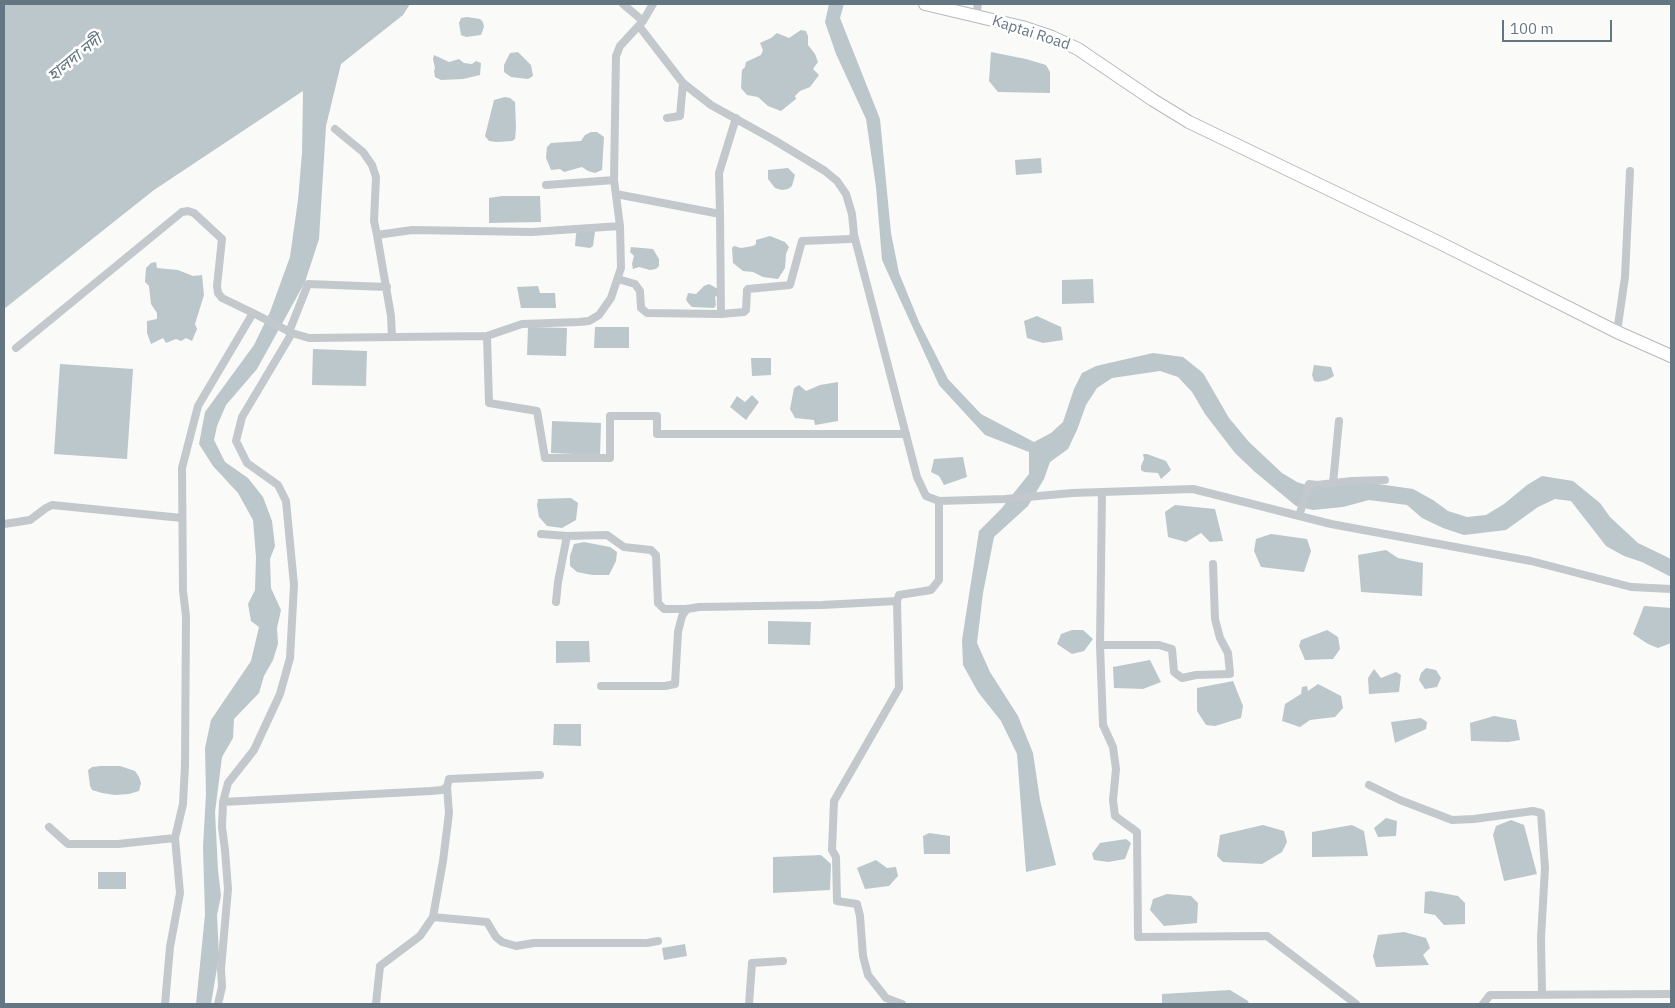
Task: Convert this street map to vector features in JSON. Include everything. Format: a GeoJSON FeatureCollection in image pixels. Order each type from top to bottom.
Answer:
{"type":"FeatureCollection","features":[{"type":"Feature","properties":{"kind":"main road","name":"Kaptai Road"},"geometry":{"type":"LineString","coordinates":[[925,4],[977,10],[1052,37],[1078,49],[1189,122],[1436,241],[1617,332],[1671,356]]}},
{"type":"Feature","properties":{"kind":"street"},"geometry":{"type":"LineString","coordinates":[[623,4],[641,23],[683,83],[711,105],[825,171],[837,181],[846,194],[852,214],[854,234],[917,477],[926,496],[939,502],[1102,492],[1193,489],[1300,512],[1332,524],[1531,561],[1631,588],[1671,590]]}},
{"type":"Feature","properties":{"kind":"street"},"geometry":{"type":"LineString","coordinates":[[16,348],[182,212],[188,211],[194,213],[222,239],[217,286],[218,293],[222,298],[289,331],[309,338],[488,336],[522,324],[590,321],[599,315],[611,298],[618,279],[622,256],[614,180],[616,56],[620,46],[641,23],[653,4]]}},
{"type":"Feature","properties":{"kind":"street"},"geometry":{"type":"LineString","coordinates":[[667,118],[680,116],[683,83]]}},
{"type":"Feature","properties":{"kind":"street"},"geometry":{"type":"LineString","coordinates":[[721,314],[719,173],[736,118]]}},
{"type":"Feature","properties":{"kind":"street"},"geometry":{"type":"LineString","coordinates":[[335,129],[363,152],[372,165],[376,177],[374,221],[387,288],[392,337]]}},
{"type":"Feature","properties":{"kind":"street"},"geometry":{"type":"LineString","coordinates":[[1617,332],[1625,277],[1630,171]]}},
{"type":"Feature","properties":{"kind":"street"},"geometry":{"type":"LineString","coordinates":[[546,185],[614,180]]}},
{"type":"Feature","properties":{"kind":"street"},"geometry":{"type":"LineString","coordinates":[[616,194],[720,214]]}},
{"type":"Feature","properties":{"kind":"street"},"geometry":{"type":"LineString","coordinates":[[377,235],[412,230],[532,232],[620,226]]}},
{"type":"Feature","properties":{"kind":"street"},"geometry":{"type":"LineString","coordinates":[[618,279],[634,284],[640,291],[641,308],[647,313],[721,314],[744,312],[746,310],[746,290],[790,285],[802,241],[851,238],[854,234]]}},
{"type":"Feature","properties":{"kind":"street"},"geometry":{"type":"LineString","coordinates":[[218,1004],[222,986],[221,970],[228,889],[222,827],[223,802],[228,783],[254,750],[280,694],[290,658],[294,585],[286,501],[278,485],[247,463],[236,441],[242,417],[289,331],[308,284],[387,288]]}},
{"type":"Feature","properties":{"kind":"street"},"geometry":{"type":"LineString","coordinates":[[165,1004],[170,947],[180,893],[175,838],[183,804],[185,766],[186,616],[183,592],[182,468],[198,406],[253,313]]}},
{"type":"Feature","properties":{"kind":"street"},"geometry":{"type":"LineString","coordinates":[[488,336],[489,403],[537,412],[545,458],[610,458],[610,416],[657,416],[657,434],[906,434]]}},
{"type":"Feature","properties":{"kind":"street"},"geometry":{"type":"LineString","coordinates":[[1333,483],[1339,421]]}},
{"type":"Feature","properties":{"kind":"street"},"geometry":{"type":"LineString","coordinates":[[1300,512],[1309,484],[1385,480]]}},
{"type":"Feature","properties":{"kind":"street"},"geometry":{"type":"LineString","coordinates":[[1102,492],[1100,645],[1103,725],[1113,746],[1116,769],[1113,800],[1115,816],[1137,832],[1138,937],[1267,936],[1354,1004]]}},
{"type":"Feature","properties":{"kind":"street"},"geometry":{"type":"LineString","coordinates":[[902,1004],[886,998],[868,975],[863,956],[860,916],[857,904],[836,901],[836,857],[832,850],[834,801],[899,688],[897,601],[899,595],[930,590],[939,580],[939,502]]}},
{"type":"Feature","properties":{"kind":"street"},"geometry":{"type":"LineString","coordinates":[[4,524],[30,520],[52,505],[182,518]]}},
{"type":"Feature","properties":{"kind":"street"},"geometry":{"type":"LineString","coordinates":[[541,534],[566,536],[607,534],[624,547],[651,550],[656,555],[658,603],[664,609],[897,601]]}},
{"type":"Feature","properties":{"kind":"street"},"geometry":{"type":"LineString","coordinates":[[556,602],[566,536]]}},
{"type":"Feature","properties":{"kind":"street"},"geometry":{"type":"LineString","coordinates":[[1100,645],[1159,645],[1172,650],[1174,672],[1182,678],[1196,675],[1230,674],[1228,653],[1220,638],[1215,619],[1213,564]]}},
{"type":"Feature","properties":{"kind":"street"},"geometry":{"type":"LineString","coordinates":[[601,686],[665,686],[675,684],[678,632],[682,616],[688,609]]}},
{"type":"Feature","properties":{"kind":"street"},"geometry":{"type":"LineString","coordinates":[[376,1004],[380,966],[420,936],[433,917],[449,813],[447,787],[449,779],[540,775]]}},
{"type":"Feature","properties":{"kind":"street"},"geometry":{"type":"LineString","coordinates":[[1369,784],[1400,800],[1452,820],[1533,811],[1541,813],[1545,868],[1541,938],[1542,994]]}},
{"type":"Feature","properties":{"kind":"street"},"geometry":{"type":"LineString","coordinates":[[223,802],[431,791],[442,790],[447,787]]}},
{"type":"Feature","properties":{"kind":"street"},"geometry":{"type":"LineString","coordinates":[[49,827],[68,844],[118,844],[175,838]]}},
{"type":"Feature","properties":{"kind":"street"},"geometry":{"type":"LineString","coordinates":[[433,917],[487,922],[496,937],[502,942],[516,946],[534,943],[658,941]]}},
{"type":"Feature","properties":{"kind":"street"},"geometry":{"type":"LineString","coordinates":[[748,1004],[752,963],[783,961]]}},
{"type":"Feature","properties":{"kind":"street"},"geometry":{"type":"LineString","coordinates":[[1483,1004],[1490,995],[1671,994]]}},
{"type":"Feature","properties":{"kind":"water","name":"হালদা নদী"},"geometry":{"type":"Polygon","coordinates":[[[4,4],[410,4],[403,15],[341,64],[326,126],[319,239],[305,282],[257,369],[226,405],[217,426],[214,440],[225,462],[248,478],[263,497],[272,521],[275,546],[270,559],[271,588],[281,610],[277,628],[278,644],[273,660],[264,676],[259,693],[234,719],[233,738],[222,757],[215,812],[221,896],[217,915],[219,956],[211,1004],[196,1004],[205,915],[203,847],[206,794],[205,748],[211,720],[251,661],[259,627],[251,621],[248,604],[255,590],[256,557],[253,520],[238,493],[213,466],[199,444],[205,412],[254,345],[270,312],[290,257],[302,153],[303,91],[154,190],[4,309],[4,4]]]}},
{"type":"Feature","properties":{"kind":"water"},"geometry":{"type":"Polygon","coordinates":[[[829,4],[844,4],[840,18],[880,119],[891,233],[899,273],[919,322],[948,379],[981,414],[1034,442],[1051,433],[1063,422],[1074,389],[1082,373],[1096,366],[1153,353],[1183,357],[1203,373],[1229,418],[1249,442],[1282,473],[1297,482],[1312,487],[1371,483],[1413,489],[1448,511],[1467,517],[1486,515],[1542,476],[1573,481],[1600,503],[1610,517],[1638,543],[1671,559],[1671,577],[1606,546],[1571,501],[1555,499],[1538,507],[1506,530],[1464,535],[1422,518],[1407,505],[1369,500],[1343,507],[1313,510],[1296,506],[1235,453],[1205,414],[1192,392],[1178,377],[1160,371],[1112,378],[1097,388],[1086,405],[1068,449],[1050,462],[1044,479],[1028,506],[994,537],[983,593],[977,643],[990,672],[1018,716],[1033,753],[1040,800],[1056,865],[1026,872],[1017,754],[1001,721],[978,692],[963,665],[962,640],[979,531],[1001,509],[1029,474],[1029,452],[985,435],[939,385],[882,260],[876,187],[866,119],[836,54],[825,22],[829,4]]]}},
{"type":"Feature","properties":{"kind":"water"},"geometry":{"type":"Polygon","coordinates":[[[461,18],[480,19],[483,22],[484,27],[481,35],[466,37],[461,35],[459,23],[461,18]]]}},
{"type":"Feature","properties":{"kind":"water"},"geometry":{"type":"Polygon","coordinates":[[[801,30],[806,31],[808,45],[818,62],[813,69],[819,75],[810,87],[800,91],[795,96],[796,99],[781,111],[768,106],[758,97],[747,95],[741,88],[742,70],[746,62],[761,55],[763,50],[760,43],[777,33],[789,38],[801,30]]]}},
{"type":"Feature","properties":{"kind":"water"},"geometry":{"type":"Polygon","coordinates":[[[518,52],[531,65],[533,76],[528,79],[511,77],[504,72],[504,65],[510,53],[518,52]]]}},
{"type":"Feature","properties":{"kind":"water"},"geometry":{"type":"Polygon","coordinates":[[[991,52],[1046,65],[1050,72],[1050,93],[998,92],[989,81],[991,52]]]}},
{"type":"Feature","properties":{"kind":"water"},"geometry":{"type":"Polygon","coordinates":[[[434,55],[449,62],[459,59],[464,63],[472,64],[476,61],[481,63],[480,75],[463,79],[441,80],[435,77],[434,55]]]}},
{"type":"Feature","properties":{"kind":"water"},"geometry":{"type":"Polygon","coordinates":[[[505,97],[515,102],[515,139],[512,141],[489,141],[485,136],[494,100],[505,97]]]}},
{"type":"Feature","properties":{"kind":"water"},"geometry":{"type":"Polygon","coordinates":[[[597,132],[604,137],[602,170],[595,173],[582,167],[564,172],[560,169],[551,170],[546,158],[547,147],[551,143],[581,141],[585,135],[597,132]]]}},
{"type":"Feature","properties":{"kind":"water"},"geometry":{"type":"Polygon","coordinates":[[[1041,158],[1042,173],[1016,175],[1015,160],[1041,158]]]}},
{"type":"Feature","properties":{"kind":"water"},"geometry":{"type":"Polygon","coordinates":[[[788,168],[795,175],[792,186],[782,190],[775,188],[768,179],[768,170],[788,168]]]}},
{"type":"Feature","properties":{"kind":"water"},"geometry":{"type":"Polygon","coordinates":[[[540,196],[541,222],[489,223],[489,198],[540,196]]]}},
{"type":"Feature","properties":{"kind":"water"},"geometry":{"type":"Polygon","coordinates":[[[578,231],[595,231],[593,246],[590,248],[575,246],[578,231]]]}},
{"type":"Feature","properties":{"kind":"water"},"geometry":{"type":"Polygon","coordinates":[[[770,236],[785,242],[789,247],[786,254],[785,268],[778,279],[743,271],[733,263],[732,248],[734,246],[741,248],[753,246],[756,244],[756,240],[770,236]]]}},
{"type":"Feature","properties":{"kind":"water"},"geometry":{"type":"Polygon","coordinates":[[[631,247],[653,249],[659,259],[659,266],[656,269],[650,270],[639,267],[633,269],[634,256],[630,252],[631,247]]]}},
{"type":"Feature","properties":{"kind":"water"},"geometry":{"type":"Polygon","coordinates":[[[156,262],[157,268],[178,270],[193,276],[202,275],[204,295],[195,324],[197,329],[192,341],[186,338],[181,341],[176,339],[166,343],[163,338],[151,344],[147,333],[147,321],[157,319],[157,313],[151,304],[149,286],[145,282],[146,268],[151,263],[156,262]]]}},
{"type":"Feature","properties":{"kind":"water"},"geometry":{"type":"Polygon","coordinates":[[[1093,279],[1094,303],[1062,304],[1062,280],[1093,279]]]}},
{"type":"Feature","properties":{"kind":"water"},"geometry":{"type":"Polygon","coordinates":[[[709,284],[718,289],[714,308],[692,307],[686,300],[688,293],[696,294],[709,284]]]}},
{"type":"Feature","properties":{"kind":"water"},"geometry":{"type":"Polygon","coordinates":[[[538,286],[540,293],[555,293],[556,308],[521,308],[517,287],[538,286]]]}},
{"type":"Feature","properties":{"kind":"water"},"geometry":{"type":"Polygon","coordinates":[[[1037,316],[1061,327],[1063,340],[1043,343],[1027,338],[1024,321],[1037,316]]]}},
{"type":"Feature","properties":{"kind":"water"},"geometry":{"type":"Polygon","coordinates":[[[528,327],[567,328],[566,356],[527,355],[528,327]]]}},
{"type":"Feature","properties":{"kind":"water"},"geometry":{"type":"Polygon","coordinates":[[[595,327],[629,327],[629,348],[594,348],[595,327]]]}},
{"type":"Feature","properties":{"kind":"water"},"geometry":{"type":"Polygon","coordinates":[[[313,349],[367,351],[366,386],[312,385],[313,349]]]}},
{"type":"Feature","properties":{"kind":"water"},"geometry":{"type":"Polygon","coordinates":[[[751,358],[771,358],[771,375],[752,376],[751,358]]]}},
{"type":"Feature","properties":{"kind":"water"},"geometry":{"type":"Polygon","coordinates":[[[60,364],[133,369],[127,459],[54,454],[60,364]]]}},
{"type":"Feature","properties":{"kind":"water"},"geometry":{"type":"Polygon","coordinates":[[[1314,365],[1331,367],[1334,376],[1327,380],[1314,381],[1312,375],[1314,365]]]}},
{"type":"Feature","properties":{"kind":"water"},"geometry":{"type":"Polygon","coordinates":[[[838,382],[838,421],[815,425],[814,420],[795,418],[790,409],[794,388],[799,385],[806,391],[820,385],[838,382]]]}},
{"type":"Feature","properties":{"kind":"water"},"geometry":{"type":"Polygon","coordinates":[[[752,395],[759,402],[746,420],[730,407],[737,396],[745,402],[752,395]]]}},
{"type":"Feature","properties":{"kind":"water"},"geometry":{"type":"Polygon","coordinates":[[[552,421],[601,423],[600,455],[551,453],[552,421]]]}},
{"type":"Feature","properties":{"kind":"water"},"geometry":{"type":"Polygon","coordinates":[[[1143,454],[1166,461],[1171,470],[1161,479],[1158,473],[1144,472],[1141,470],[1144,459],[1143,454]]]}},
{"type":"Feature","properties":{"kind":"water"},"geometry":{"type":"Polygon","coordinates":[[[963,457],[967,477],[944,485],[939,476],[931,472],[934,459],[963,457]]]}},
{"type":"Feature","properties":{"kind":"water"},"geometry":{"type":"Polygon","coordinates":[[[571,498],[578,503],[576,520],[562,528],[547,526],[539,517],[538,499],[571,498]]]}},
{"type":"Feature","properties":{"kind":"water"},"geometry":{"type":"Polygon","coordinates":[[[1175,505],[1215,509],[1223,541],[1210,542],[1201,533],[1186,542],[1168,537],[1165,512],[1175,505]]]}},
{"type":"Feature","properties":{"kind":"water"},"geometry":{"type":"Polygon","coordinates":[[[1271,534],[1307,539],[1311,551],[1304,572],[1261,567],[1254,551],[1256,539],[1271,534]]]}},
{"type":"Feature","properties":{"kind":"water"},"geometry":{"type":"Polygon","coordinates":[[[584,542],[610,547],[617,552],[616,561],[609,575],[592,575],[577,572],[570,566],[570,556],[574,544],[584,542]]]}},
{"type":"Feature","properties":{"kind":"water"},"geometry":{"type":"Polygon","coordinates":[[[1386,550],[1398,558],[1423,563],[1422,596],[1361,592],[1358,555],[1386,550]]]}},
{"type":"Feature","properties":{"kind":"water"},"geometry":{"type":"Polygon","coordinates":[[[1644,606],[1671,608],[1671,643],[1658,648],[1633,634],[1644,606]]]}},
{"type":"Feature","properties":{"kind":"water"},"geometry":{"type":"Polygon","coordinates":[[[768,621],[811,622],[810,645],[768,644],[768,621]]]}},
{"type":"Feature","properties":{"kind":"water"},"geometry":{"type":"Polygon","coordinates":[[[1072,630],[1083,630],[1093,639],[1084,651],[1072,654],[1057,644],[1061,634],[1072,630]]]}},
{"type":"Feature","properties":{"kind":"water"},"geometry":{"type":"Polygon","coordinates":[[[1327,630],[1338,637],[1340,649],[1333,659],[1305,660],[1299,646],[1301,640],[1327,630]]]}},
{"type":"Feature","properties":{"kind":"water"},"geometry":{"type":"Polygon","coordinates":[[[556,641],[589,641],[590,662],[556,663],[556,641]]]}},
{"type":"Feature","properties":{"kind":"water"},"geometry":{"type":"Polygon","coordinates":[[[1150,660],[1161,682],[1143,689],[1114,688],[1113,667],[1150,660]]]}},
{"type":"Feature","properties":{"kind":"water"},"geometry":{"type":"Polygon","coordinates":[[[1426,668],[1436,670],[1441,678],[1437,687],[1425,689],[1419,680],[1421,673],[1426,668]]]}},
{"type":"Feature","properties":{"kind":"water"},"geometry":{"type":"Polygon","coordinates":[[[1374,669],[1381,678],[1396,672],[1401,675],[1399,692],[1369,694],[1368,678],[1374,669]]]}},
{"type":"Feature","properties":{"kind":"water"},"geometry":{"type":"Polygon","coordinates":[[[1233,681],[1243,706],[1241,718],[1215,726],[1206,725],[1197,711],[1197,688],[1233,681]]]}},
{"type":"Feature","properties":{"kind":"water"},"geometry":{"type":"Polygon","coordinates":[[[1318,684],[1341,696],[1343,708],[1335,717],[1310,720],[1300,727],[1282,721],[1285,704],[1301,694],[1302,687],[1307,686],[1308,691],[1318,684]]]}},
{"type":"Feature","properties":{"kind":"water"},"geometry":{"type":"Polygon","coordinates":[[[1494,716],[1516,720],[1520,740],[1508,742],[1471,741],[1470,723],[1494,716]]]}},
{"type":"Feature","properties":{"kind":"water"},"geometry":{"type":"Polygon","coordinates":[[[1421,718],[1427,722],[1426,729],[1395,743],[1391,722],[1421,718]]]}},
{"type":"Feature","properties":{"kind":"water"},"geometry":{"type":"Polygon","coordinates":[[[554,724],[581,724],[581,746],[553,745],[554,724]]]}},
{"type":"Feature","properties":{"kind":"water"},"geometry":{"type":"Polygon","coordinates":[[[120,766],[135,771],[141,783],[139,791],[115,795],[92,790],[88,770],[92,767],[120,766]]]}},
{"type":"Feature","properties":{"kind":"water"},"geometry":{"type":"Polygon","coordinates":[[[1386,818],[1397,821],[1396,836],[1378,837],[1374,828],[1386,818]]]}},
{"type":"Feature","properties":{"kind":"water"},"geometry":{"type":"Polygon","coordinates":[[[1511,820],[1524,825],[1537,874],[1504,881],[1493,835],[1496,826],[1511,820]]]}},
{"type":"Feature","properties":{"kind":"water"},"geometry":{"type":"Polygon","coordinates":[[[1263,825],[1284,831],[1287,842],[1282,852],[1262,864],[1223,862],[1217,856],[1220,835],[1263,825]]]}},
{"type":"Feature","properties":{"kind":"water"},"geometry":{"type":"Polygon","coordinates":[[[1352,825],[1364,831],[1368,856],[1312,857],[1312,832],[1352,825]]]}},
{"type":"Feature","properties":{"kind":"water"},"geometry":{"type":"Polygon","coordinates":[[[929,833],[950,836],[950,854],[924,854],[923,836],[929,833]]]}},
{"type":"Feature","properties":{"kind":"water"},"geometry":{"type":"Polygon","coordinates":[[[1126,839],[1131,843],[1125,859],[1108,862],[1094,860],[1092,854],[1100,843],[1126,839]]]}},
{"type":"Feature","properties":{"kind":"water"},"geometry":{"type":"Polygon","coordinates":[[[821,855],[831,864],[830,890],[773,893],[773,857],[821,855]]]}},
{"type":"Feature","properties":{"kind":"water"},"geometry":{"type":"Polygon","coordinates":[[[876,860],[887,868],[896,867],[898,876],[889,886],[865,889],[857,868],[876,860]]]}},
{"type":"Feature","properties":{"kind":"water"},"geometry":{"type":"Polygon","coordinates":[[[98,872],[126,872],[126,889],[98,889],[98,872]]]}},
{"type":"Feature","properties":{"kind":"water"},"geometry":{"type":"Polygon","coordinates":[[[1431,891],[1458,896],[1465,903],[1465,924],[1444,925],[1435,915],[1424,913],[1425,892],[1431,891]]]}},
{"type":"Feature","properties":{"kind":"water"},"geometry":{"type":"Polygon","coordinates":[[[1167,894],[1191,896],[1198,903],[1197,923],[1164,926],[1150,910],[1153,899],[1167,894]]]}},
{"type":"Feature","properties":{"kind":"water"},"geometry":{"type":"Polygon","coordinates":[[[1404,932],[1426,938],[1430,948],[1423,955],[1429,965],[1376,967],[1373,956],[1378,935],[1404,932]]]}},
{"type":"Feature","properties":{"kind":"water"},"geometry":{"type":"Polygon","coordinates":[[[685,944],[687,956],[664,960],[662,948],[685,944]]]}},
{"type":"Feature","properties":{"kind":"water"},"geometry":{"type":"Polygon","coordinates":[[[1230,990],[1248,1001],[1249,1004],[1162,1004],[1162,994],[1230,990]]]}}]}
